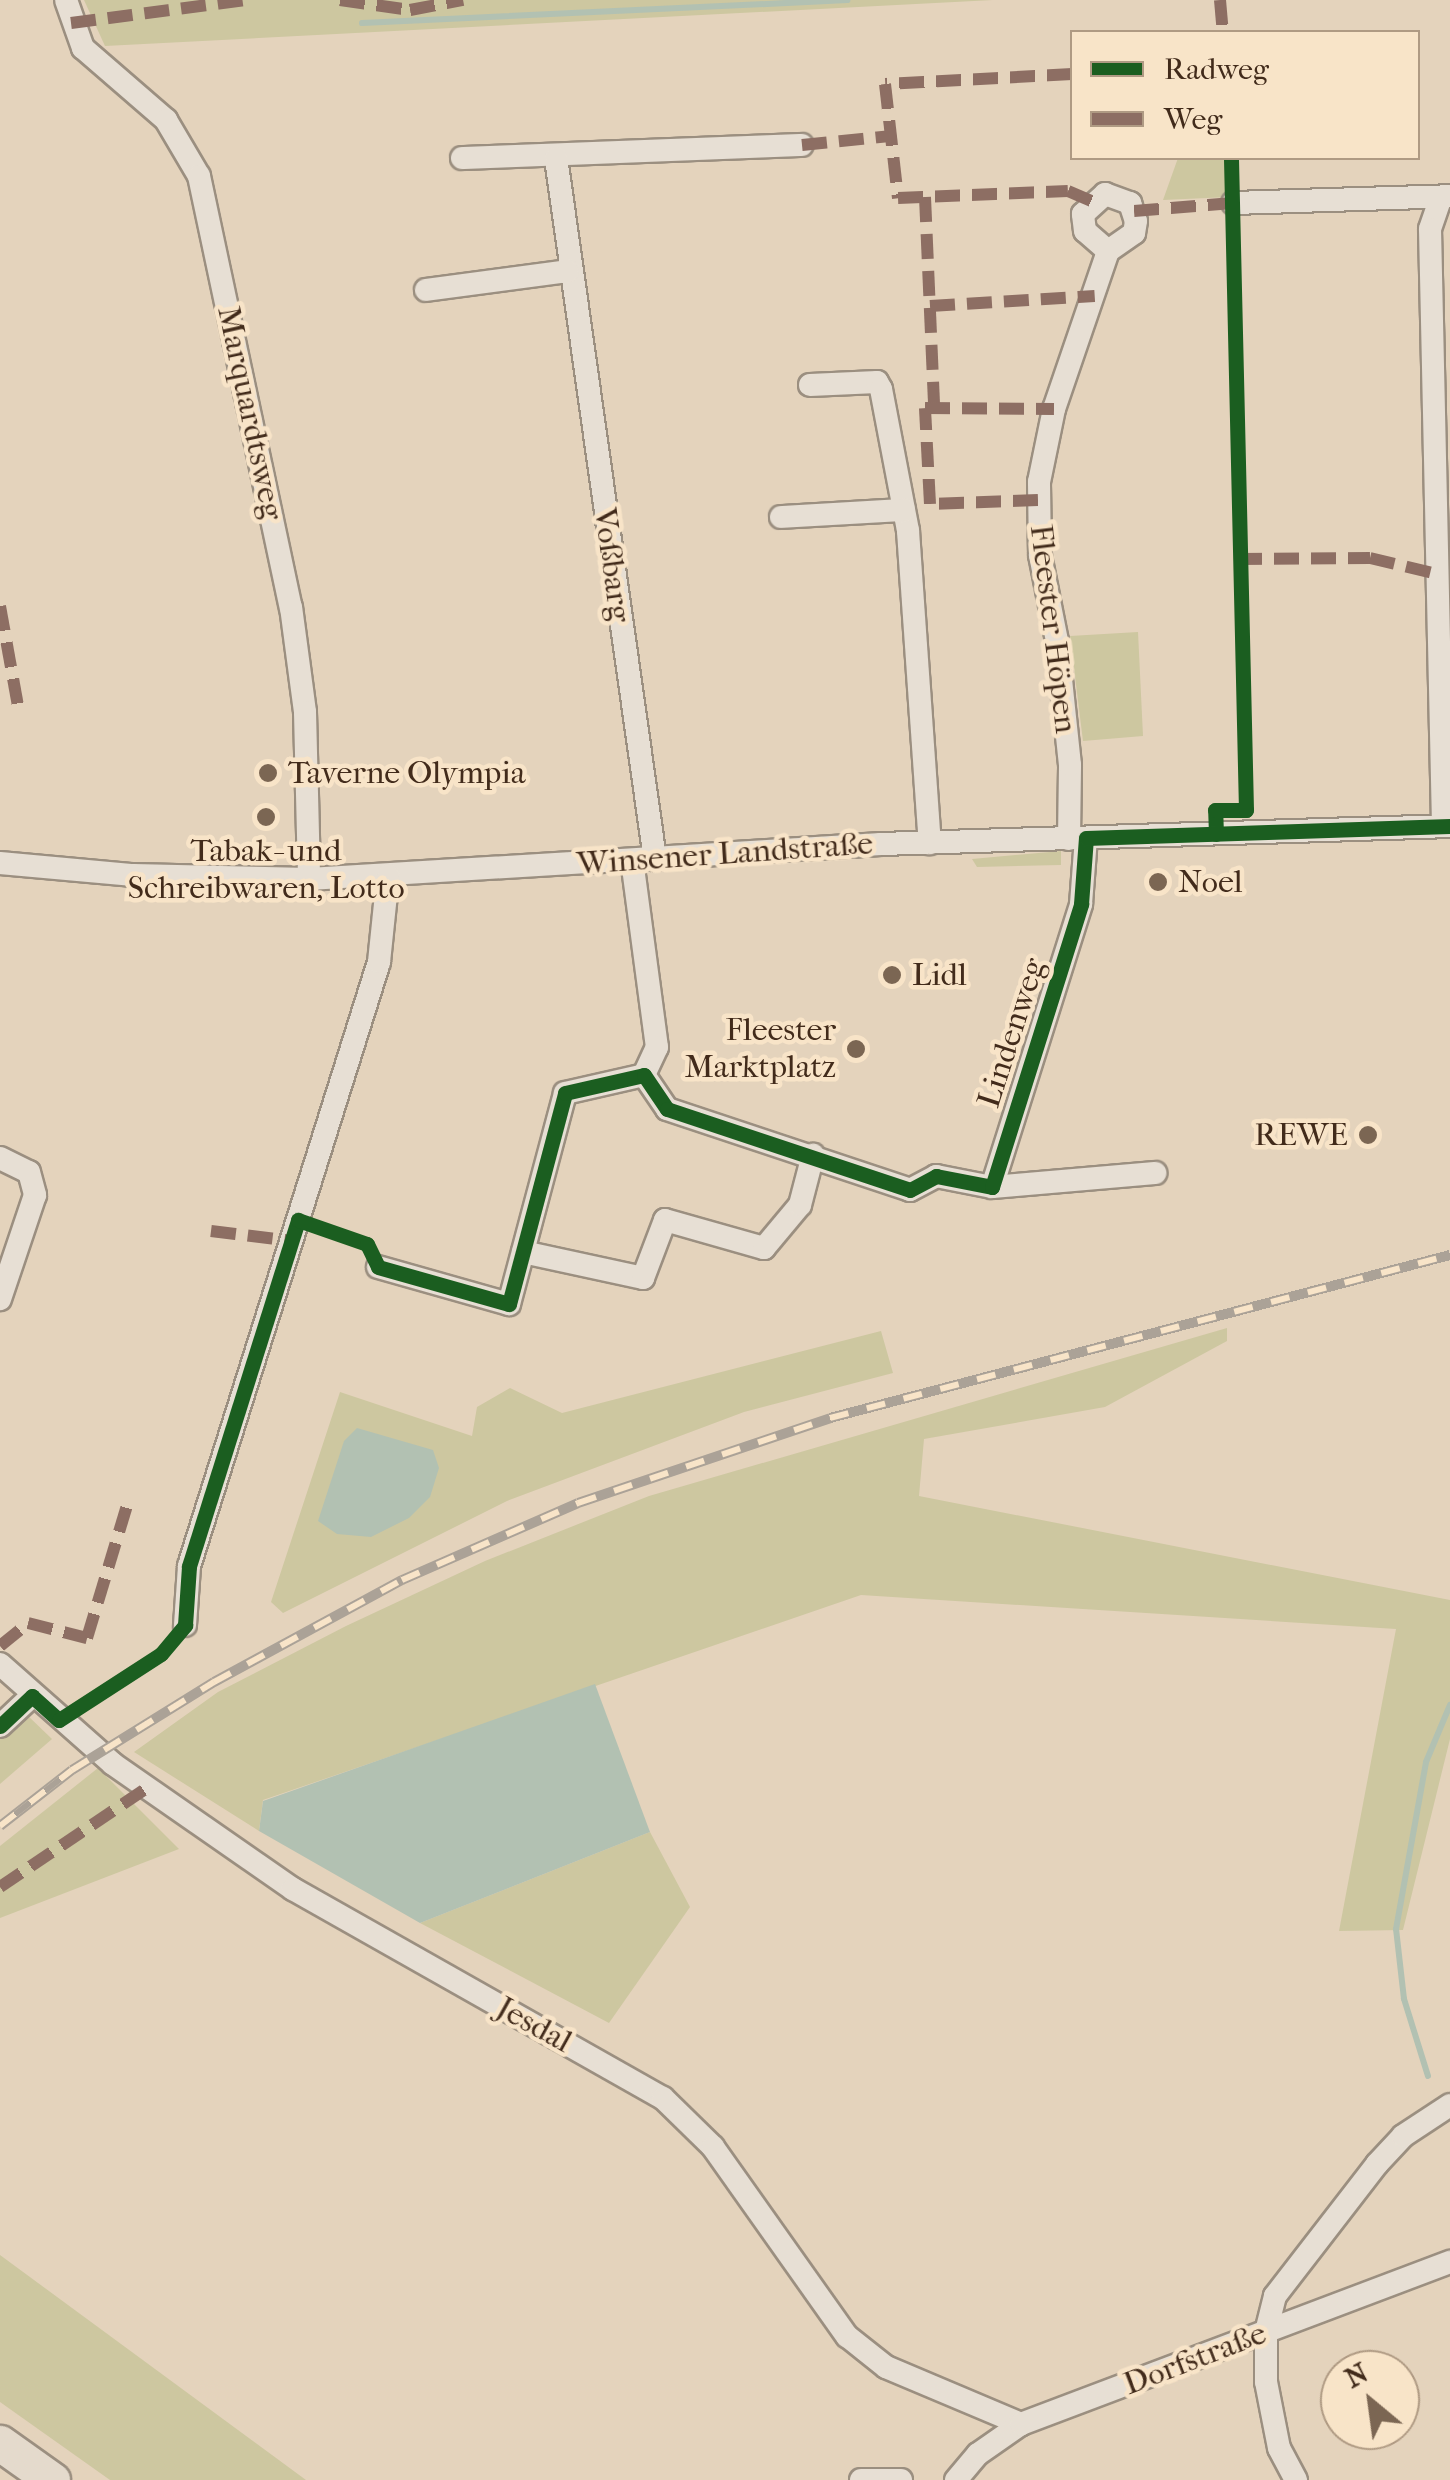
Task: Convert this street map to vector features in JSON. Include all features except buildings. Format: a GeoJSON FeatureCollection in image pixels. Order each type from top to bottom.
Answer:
{"type":"FeatureCollection","features":[{"type":"Feature","properties":{"kind":"highway"},"geometry":{"type":"LineString","coordinates":[[0,2444],[52,2480]]}},
{"type":"Feature","properties":{"kind":"street","name":"Marquardtsweg"},"geometry":{"type":"LineString","coordinates":[[66,0],[82,48],[166,120],[199,176],[292,607],[304,712],[309,879]]}},
{"type":"Feature","properties":{"kind":"street"},"geometry":{"type":"LineString","coordinates":[[462,158],[556,158],[802,145]]}},
{"type":"Feature","properties":{"kind":"street","name":"Voßbarg"},"geometry":{"type":"LineString","coordinates":[[556,158],[644,859],[657,1047],[644,1074]]}},
{"type":"Feature","properties":{"kind":"street"},"geometry":{"type":"LineString","coordinates":[[1232,204],[1445,196],[1430,228],[1443,508],[1446,826]]}},
{"type":"Feature","properties":{"kind":"street","name":"Fleester Höpen"},"geometry":{"type":"LineString","coordinates":[[1078,838],[1058,641],[1040,555],[1042,466],[1108,251]]}},
{"type":"Feature","properties":{"kind":"street"},"geometry":{"type":"LineString","coordinates":[[426,290],[568,272]]}},
{"type":"Feature","properties":{"kind":"street"},"geometry":{"type":"LineString","coordinates":[[810,385],[877,382],[904,510],[930,843]]}},
{"type":"Feature","properties":{"kind":"street"},"geometry":{"type":"LineString","coordinates":[[781,518],[904,510]]}},
{"type":"Feature","properties":{"kind":"street","name":"Winsener Landstraße"},"geometry":{"type":"LineString","coordinates":[[0,863],[133,875],[309,879],[930,843],[1446,826]]}},
{"type":"Feature","properties":{"kind":"street","name":"Lindenweg"},"geometry":{"type":"LineString","coordinates":[[992,1187],[1081,904],[1078,838]]}},
{"type":"Feature","properties":{"kind":"street"},"geometry":{"type":"LineString","coordinates":[[185,1625],[189,1566],[379,962],[388,875]]}},
{"type":"Feature","properties":{"kind":"street"},"geometry":{"type":"LineString","coordinates":[[378,1268],[509,1304],[566,1093],[644,1074],[667,1110],[910,1190],[936,1176],[992,1187],[1155,1172]]}},
{"type":"Feature","properties":{"kind":"street"},"geometry":{"type":"LineString","coordinates":[[523,1252],[643,1278],[665,1220],[764,1248],[800,1205],[813,1155]]}},
{"type":"Feature","properties":{"kind":"street"},"geometry":{"type":"LineString","coordinates":[[0,1158],[30,1172],[35,1195],[0,1298]]}},
{"type":"Feature","properties":{"kind":"street","name":"Jesdal"},"geometry":{"type":"LineString","coordinates":[[0,1664],[113,1764],[293,1890],[663,2098],[713,2148],[848,2336],[886,2366],[1021,2424]]}},
{"type":"Feature","properties":{"kind":"street"},"geometry":{"type":"LineString","coordinates":[[0,1726],[32,1696]]}},
{"type":"Feature","properties":{"kind":"street"},"geometry":{"type":"LineString","coordinates":[[1296,2480],[1271,2419],[1266,2332],[1275,2296],[1377,2164],[1403,2136],[1450,2105]]}},
{"type":"Feature","properties":{"kind":"street","name":"Dorfstraße"},"geometry":{"type":"LineString","coordinates":[[956,2480],[978,2454],[1021,2424],[1450,2262]]}},
{"type":"Feature","properties":{"kind":"street"},"geometry":{"type":"LineString","coordinates":[[861,2480],[900,2480]]}},
{"type":"Feature","properties":{"kind":"shaded area"},"geometry":{"type":"Polygon","coordinates":[[[84,0],[993,0],[105,46],[84,0]]]}},
{"type":"Feature","properties":{"kind":"shaded area"},"geometry":{"type":"Polygon","coordinates":[[[1177,160],[1228,160],[1229,197],[1163,200],[1177,160]]]}},
{"type":"Feature","properties":{"kind":"shaded area"},"geometry":{"type":"Polygon","coordinates":[[[1138,632],[1143,736],[1083,741],[1070,636],[1138,632]]]}},
{"type":"Feature","properties":{"kind":"shaded area"},"geometry":{"type":"Polygon","coordinates":[[[1061,851],[1061,865],[977,867],[972,859],[1061,851]]]}},
{"type":"Feature","properties":{"kind":"shaded area"},"geometry":{"type":"Polygon","coordinates":[[[1227,1328],[1227,1341],[1105,1407],[924,1439],[919,1496],[1450,1600],[1450,1739],[1403,1930],[1339,1931],[1396,1629],[861,1595],[263,1800],[259,1831],[134,1752],[218,1692],[346,1626],[485,1561],[649,1496],[1227,1328]]]}},
{"type":"Feature","properties":{"kind":"shaded area"},"geometry":{"type":"Polygon","coordinates":[[[881,1331],[893,1373],[744,1412],[507,1501],[283,1613],[271,1602],[340,1392],[472,1436],[477,1407],[510,1388],[562,1413],[881,1331]]]}},
{"type":"Feature","properties":{"kind":"shaded area"},"geometry":{"type":"Polygon","coordinates":[[[357,1428],[433,1450],[439,1468],[430,1497],[409,1518],[371,1537],[337,1534],[318,1521],[344,1441],[357,1428]]]}},
{"type":"Feature","properties":{"kind":"shaded area"},"geometry":{"type":"Polygon","coordinates":[[[595,1684],[650,1832],[420,1923],[259,1831],[263,1801],[595,1684]]]}},
{"type":"Feature","properties":{"kind":"shaded area"},"geometry":{"type":"Polygon","coordinates":[[[25,1713],[52,1739],[0,1784],[0,1737],[25,1713]]]}},
{"type":"Feature","properties":{"kind":"shaded area"},"geometry":{"type":"Polygon","coordinates":[[[98,1768],[179,1849],[0,1918],[0,1846],[98,1768]]]}},
{"type":"Feature","properties":{"kind":"shaded area"},"geometry":{"type":"Polygon","coordinates":[[[650,1832],[690,1907],[609,2023],[420,1923],[650,1832]]]}},
{"type":"Feature","properties":{"kind":"shaded area"},"geometry":{"type":"Polygon","coordinates":[[[0,2255],[306,2480],[110,2480],[0,2402],[0,2255]]]}},
{"type":"Feature","properties":{"kind":"waterway"},"geometry":{"type":"LineString","coordinates":[[362,23],[847,0]]}},
{"type":"Feature","properties":{"kind":"waterway"},"geometry":{"type":"LineString","coordinates":[[1428,2076],[1404,1999],[1396,1929],[1426,1762],[1450,1705]]}},
{"type":"Feature","properties":{"kind":"railway"},"geometry":{"type":"LineString","coordinates":[[0,1826],[72,1770],[214,1682],[402,1580],[578,1503],[830,1418],[1450,1255]]}},
{"type":"Feature","properties":{"kind":"marked path"},"geometry":{"type":"LineString","coordinates":[[71,23],[245,0]]}},
{"type":"Feature","properties":{"kind":"marked path"},"geometry":{"type":"LineString","coordinates":[[340,0],[410,10],[463,0]]}},
{"type":"Feature","properties":{"kind":"marked path"},"geometry":{"type":"LineString","coordinates":[[1220,0],[1223,30]]}},
{"type":"Feature","properties":{"kind":"marked path"},"geometry":{"type":"LineString","coordinates":[[1070,74],[885,84],[898,198],[1068,191],[1092,201]]}},
{"type":"Feature","properties":{"kind":"marked path"},"geometry":{"type":"LineString","coordinates":[[802,145],[890,136]]}},
{"type":"Feature","properties":{"kind":"marked path"},"geometry":{"type":"LineString","coordinates":[[925,197],[934,406]]}},
{"type":"Feature","properties":{"kind":"marked path"},"geometry":{"type":"LineString","coordinates":[[1134,211],[1233,203]]}},
{"type":"Feature","properties":{"kind":"marked path"},"geometry":{"type":"LineString","coordinates":[[930,306],[1095,296]]}},
{"type":"Feature","properties":{"kind":"marked path"},"geometry":{"type":"LineString","coordinates":[[1038,500],[930,504],[925,408],[1054,409]]}},
{"type":"Feature","properties":{"kind":"marked path"},"geometry":{"type":"LineString","coordinates":[[1237,559],[1370,558],[1437,574]]}},
{"type":"Feature","properties":{"kind":"marked path"},"geometry":{"type":"LineString","coordinates":[[0,606],[18,706]]}},
{"type":"Feature","properties":{"kind":"marked path"},"geometry":{"type":"LineString","coordinates":[[211,1231],[292,1241]]}},
{"type":"Feature","properties":{"kind":"marked path"},"geometry":{"type":"LineString","coordinates":[[0,1646],[28,1623],[87,1638],[128,1502]]}},
{"type":"Feature","properties":{"kind":"marked path"},"geometry":{"type":"LineString","coordinates":[[0,1887],[147,1788]]}},
{"type":"Feature","properties":{"kind":"cycle path"},"geometry":{"type":"LineString","coordinates":[[1216,834],[1215,810],[1246,810],[1231,160]]}},
{"type":"Feature","properties":{"kind":"cycle path"},"geometry":{"type":"LineString","coordinates":[[0,1726],[32,1696],[59,1720],[161,1654],[185,1625],[189,1566],[298,1220],[367,1244],[378,1267],[509,1304],[565,1093],[644,1075],[667,1109],[910,1190],[936,1176],[992,1187],[1081,904],[1086,838],[1450,826]]}},
{"type":"Feature","properties":{"kind":"place","name":"Taverne Olympia"},"geometry":{"type":"Point","coordinates":[268,773]}},
{"type":"Feature","properties":{"kind":"place","name":"Tabak- und Schreibwaren, Lotto"},"geometry":{"type":"Point","coordinates":[266,817]}},
{"type":"Feature","properties":{"kind":"place","name":"Noel"},"geometry":{"type":"Point","coordinates":[1158,882]}},
{"type":"Feature","properties":{"kind":"place","name":"Lidl"},"geometry":{"type":"Point","coordinates":[892,975]}},
{"type":"Feature","properties":{"kind":"place","name":"Fleester Marktplatz"},"geometry":{"type":"Point","coordinates":[856,1049]}},
{"type":"Feature","properties":{"kind":"place","name":"REWE"},"geometry":{"type":"Point","coordinates":[1368,1135]}}]}
